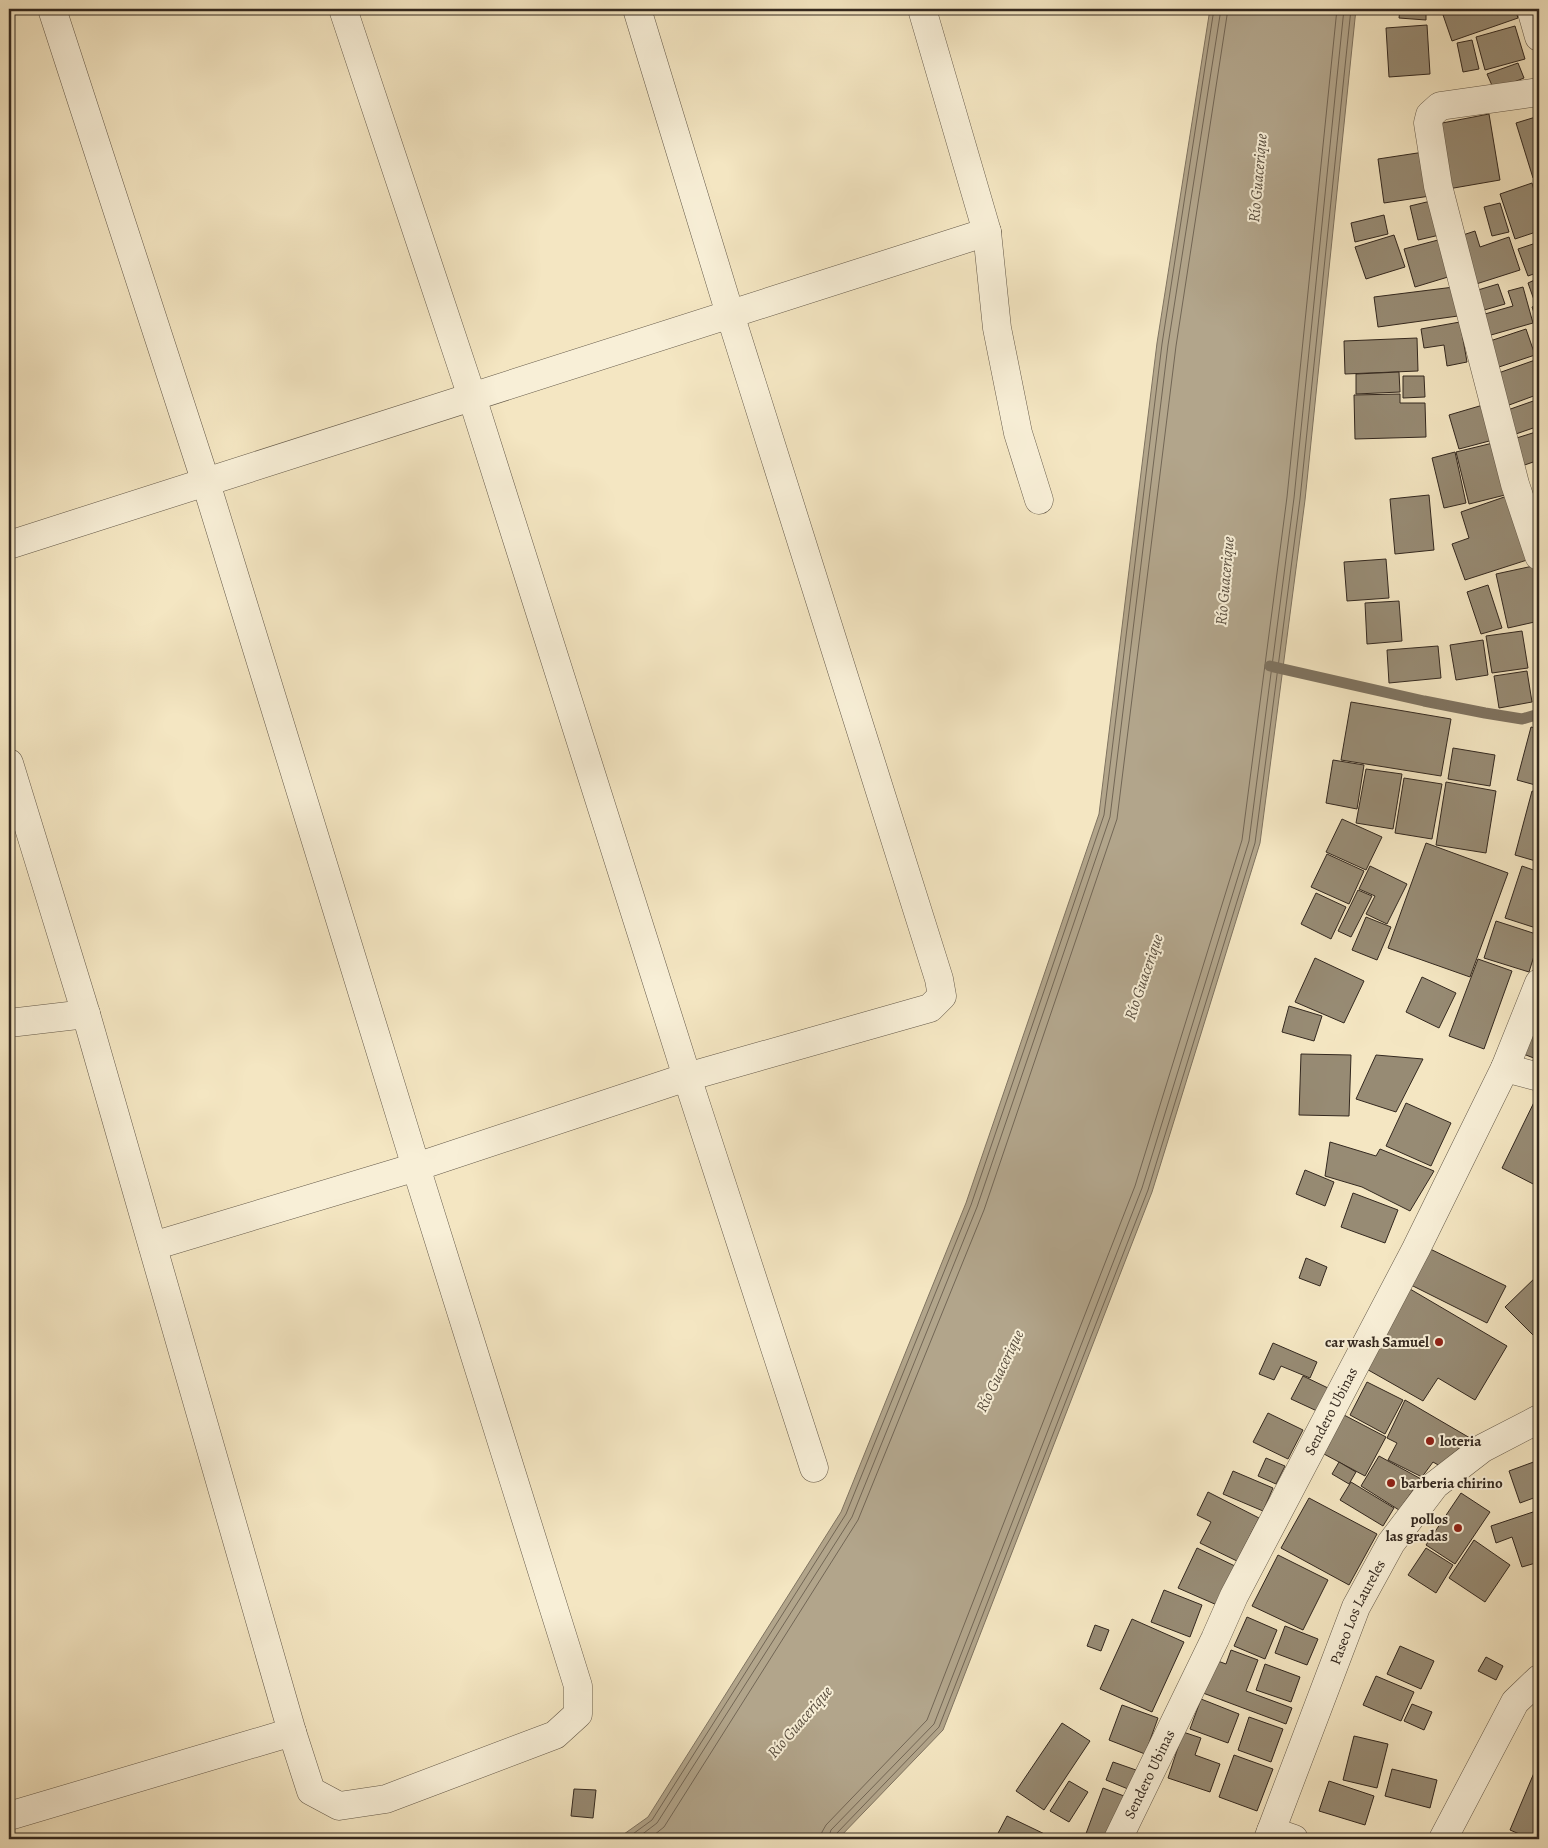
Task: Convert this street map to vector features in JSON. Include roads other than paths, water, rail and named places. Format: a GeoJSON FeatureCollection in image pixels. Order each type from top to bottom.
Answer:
{"type":"FeatureCollection","features":[{"type":"Feature","properties":{"kind":"street"},"geometry":{"type":"LineString","coordinates":[[9,763],[86,1014],[292,1732],[311,1791],[339,1806],[386,1799],[555,1735],[578,1714],[578,1686],[416,1167],[206,482],[52,9]]}},
{"type":"Feature","properties":{"kind":"street"},"geometry":{"type":"LineString","coordinates":[[343,9],[472,397],[687,1077],[814,1468]]}},
{"type":"Feature","properties":{"kind":"street"},"geometry":{"type":"LineString","coordinates":[[153,1246],[416,1167],[687,1077],[930,1008],[942,996],[936,969],[730,314],[637,9]]}},
{"type":"Feature","properties":{"kind":"street"},"geometry":{"type":"LineString","coordinates":[[922,9],[987,232],[997,328],[1018,433],[1039,500]]}},
{"type":"Feature","properties":{"kind":"street"},"geometry":{"type":"LineString","coordinates":[[1531,9],[1539,37]]}},
{"type":"Feature","properties":{"kind":"street"},"geometry":{"type":"LineString","coordinates":[[1539,92],[1440,106],[1430,115],[1428,123],[1438,186],[1515,484],[1539,556]]}},
{"type":"Feature","properties":{"kind":"street"},"geometry":{"type":"LineString","coordinates":[[9,545],[987,232]]}},
{"type":"Feature","properties":{"kind":"street","name":"Sendero Ubinas"},"geometry":{"type":"LineString","coordinates":[[1118,1839],[1234,1596],[1407,1267],[1505,1068],[1539,983]]}},
{"type":"Feature","properties":{"kind":"street"},"geometry":{"type":"LineString","coordinates":[[9,1023],[86,1014]]}},
{"type":"Feature","properties":{"kind":"street"},"geometry":{"type":"LineString","coordinates":[[1505,1068],[1539,1077]]}},
{"type":"Feature","properties":{"kind":"street","name":"Paseo Los Laureles"},"geometry":{"type":"LineString","coordinates":[[1278,1836],[1356,1607],[1391,1543],[1435,1485],[1483,1448],[1539,1419]]}},
{"type":"Feature","properties":{"kind":"street"},"geometry":{"type":"LineString","coordinates":[[1443,1839],[1515,1702],[1539,1680]]}},
{"type":"Feature","properties":{"kind":"street"},"geometry":{"type":"LineString","coordinates":[[9,1816],[292,1732]]}},
{"type":"Feature","properties":{"kind":"water","name":"Río Guacerique"},"geometry":{"type":"Polygon","coordinates":[[[1210,9],[1356,9],[1305,500],[1260,843],[1152,1192],[943,1730],[838,1839],[617,1839],[648,1817],[841,1512],[966,1203],[1099,814],[1157,343],[1210,9]]]}},
{"type":"Feature","properties":{"kind":"waterway"},"geometry":{"type":"LineString","coordinates":[[1270,666],[1485,713],[1522,719],[1539,714]]}},
{"type":"Feature","properties":{"kind":"place","name":"car wash Samuel"},"geometry":{"type":"Point","coordinates":[1439,1342]}},
{"type":"Feature","properties":{"kind":"place","name":"loteria"},"geometry":{"type":"Point","coordinates":[1430,1441]}},
{"type":"Feature","properties":{"kind":"place","name":"barberia chirino"},"geometry":{"type":"Point","coordinates":[1391,1483]}},
{"type":"Feature","properties":{"kind":"place","name":"pollos las gradas"},"geometry":{"type":"Point","coordinates":[1458,1528]}}]}
